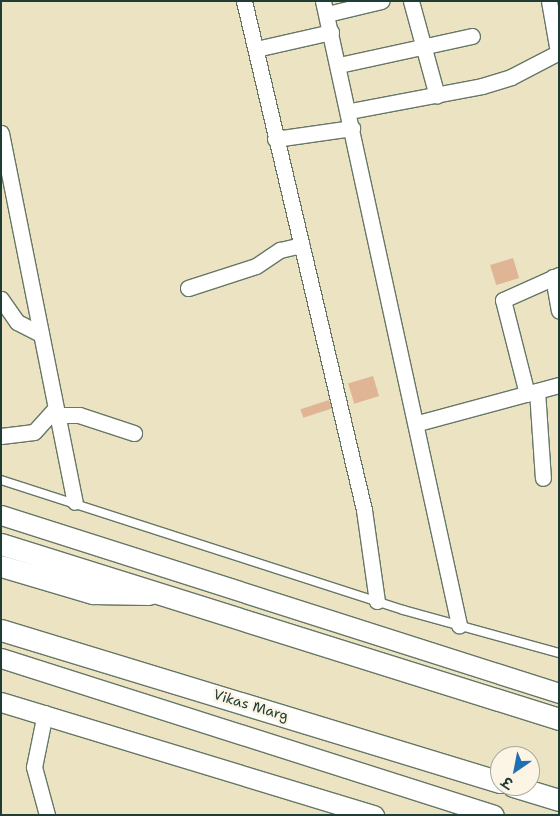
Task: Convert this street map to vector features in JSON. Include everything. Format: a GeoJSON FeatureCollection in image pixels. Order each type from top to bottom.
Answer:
{"type":"FeatureCollection","features":[{"type":"Feature","properties":{"kind":"main road"},"geometry":{"type":"LineString","coordinates":[[1,544],[559,719]]}},
{"type":"Feature","properties":{"kind":"main road"},"geometry":{"type":"LineString","coordinates":[[1,566],[94,593],[164,594]]}},
{"type":"Feature","properties":{"kind":"main road"},"geometry":{"type":"LineString","coordinates":[[1,617],[138,670]]}},
{"type":"Feature","properties":{"kind":"main road","name":"Vikas Marg"},"geometry":{"type":"LineString","coordinates":[[1,630],[138,670],[490,779]]}},
{"type":"Feature","properties":{"kind":"main road"},"geometry":{"type":"LineString","coordinates":[[540,794],[559,800]]}},
{"type":"Feature","properties":{"kind":"street"},"geometry":{"type":"LineString","coordinates":[[244,1],[364,510],[377,601]]}},
{"type":"Feature","properties":{"kind":"street"},"geometry":{"type":"LineString","coordinates":[[381,1],[325,8],[350,111],[352,128],[418,423],[459,625]]}},
{"type":"Feature","properties":{"kind":"street"},"geometry":{"type":"LineString","coordinates":[[411,1],[426,48],[437,96]]}},
{"type":"Feature","properties":{"kind":"street"},"geometry":{"type":"LineString","coordinates":[[350,111],[437,96],[511,77],[559,52],[549,1]]}},
{"type":"Feature","properties":{"kind":"street"},"geometry":{"type":"LineString","coordinates":[[256,49],[331,32]]}},
{"type":"Feature","properties":{"kind":"street"},"geometry":{"type":"LineString","coordinates":[[339,65],[426,48],[472,36]]}},
{"type":"Feature","properties":{"kind":"street"},"geometry":{"type":"LineString","coordinates":[[276,139],[352,128]]}},
{"type":"Feature","properties":{"kind":"street"},"geometry":{"type":"LineString","coordinates":[[1,133],[55,413],[75,502]]}},
{"type":"Feature","properties":{"kind":"street"},"geometry":{"type":"LineString","coordinates":[[188,288],[256,266],[280,250],[301,245]]}},
{"type":"Feature","properties":{"kind":"street"},"geometry":{"type":"LineString","coordinates":[[543,478],[532,392],[504,300],[556,276],[559,310]]}},
{"type":"Feature","properties":{"kind":"street"},"geometry":{"type":"LineString","coordinates":[[1,298],[17,322],[41,334]]}},
{"type":"Feature","properties":{"kind":"street"},"geometry":{"type":"LineString","coordinates":[[418,423],[559,385]]}},
{"type":"Feature","properties":{"kind":"street"},"geometry":{"type":"LineString","coordinates":[[1,436],[34,432],[55,413],[79,415],[134,433]]}},
{"type":"Feature","properties":{"kind":"street"},"geometry":{"type":"LineString","coordinates":[[1,515],[559,693]]}},
{"type":"Feature","properties":{"kind":"street"},"geometry":{"type":"LineString","coordinates":[[1,658],[494,815]]}},
{"type":"Feature","properties":{"kind":"street"},"geometry":{"type":"LineString","coordinates":[[1,702],[45,713],[374,815]]}},
{"type":"Feature","properties":{"kind":"street"},"geometry":{"type":"LineString","coordinates":[[45,713],[34,767],[47,815]]}},
{"type":"Feature","properties":{"kind":"lane"},"geometry":{"type":"LineString","coordinates":[[1,480],[75,502],[377,601],[559,653]]}},
{"type":"Feature","properties":{"kind":"building"},"geometry":{"type":"Polygon","coordinates":[[[513,258],[519,278],[496,285],[490,265],[513,258]]]}},
{"type":"Feature","properties":{"kind":"building"},"geometry":{"type":"Polygon","coordinates":[[[373,376],[379,396],[354,404],[348,384],[373,376]]]}},
{"type":"Feature","properties":{"kind":"building"},"geometry":{"type":"Polygon","coordinates":[[[329,400],[332,409],[303,418],[300,409],[329,400]]]}}]}
